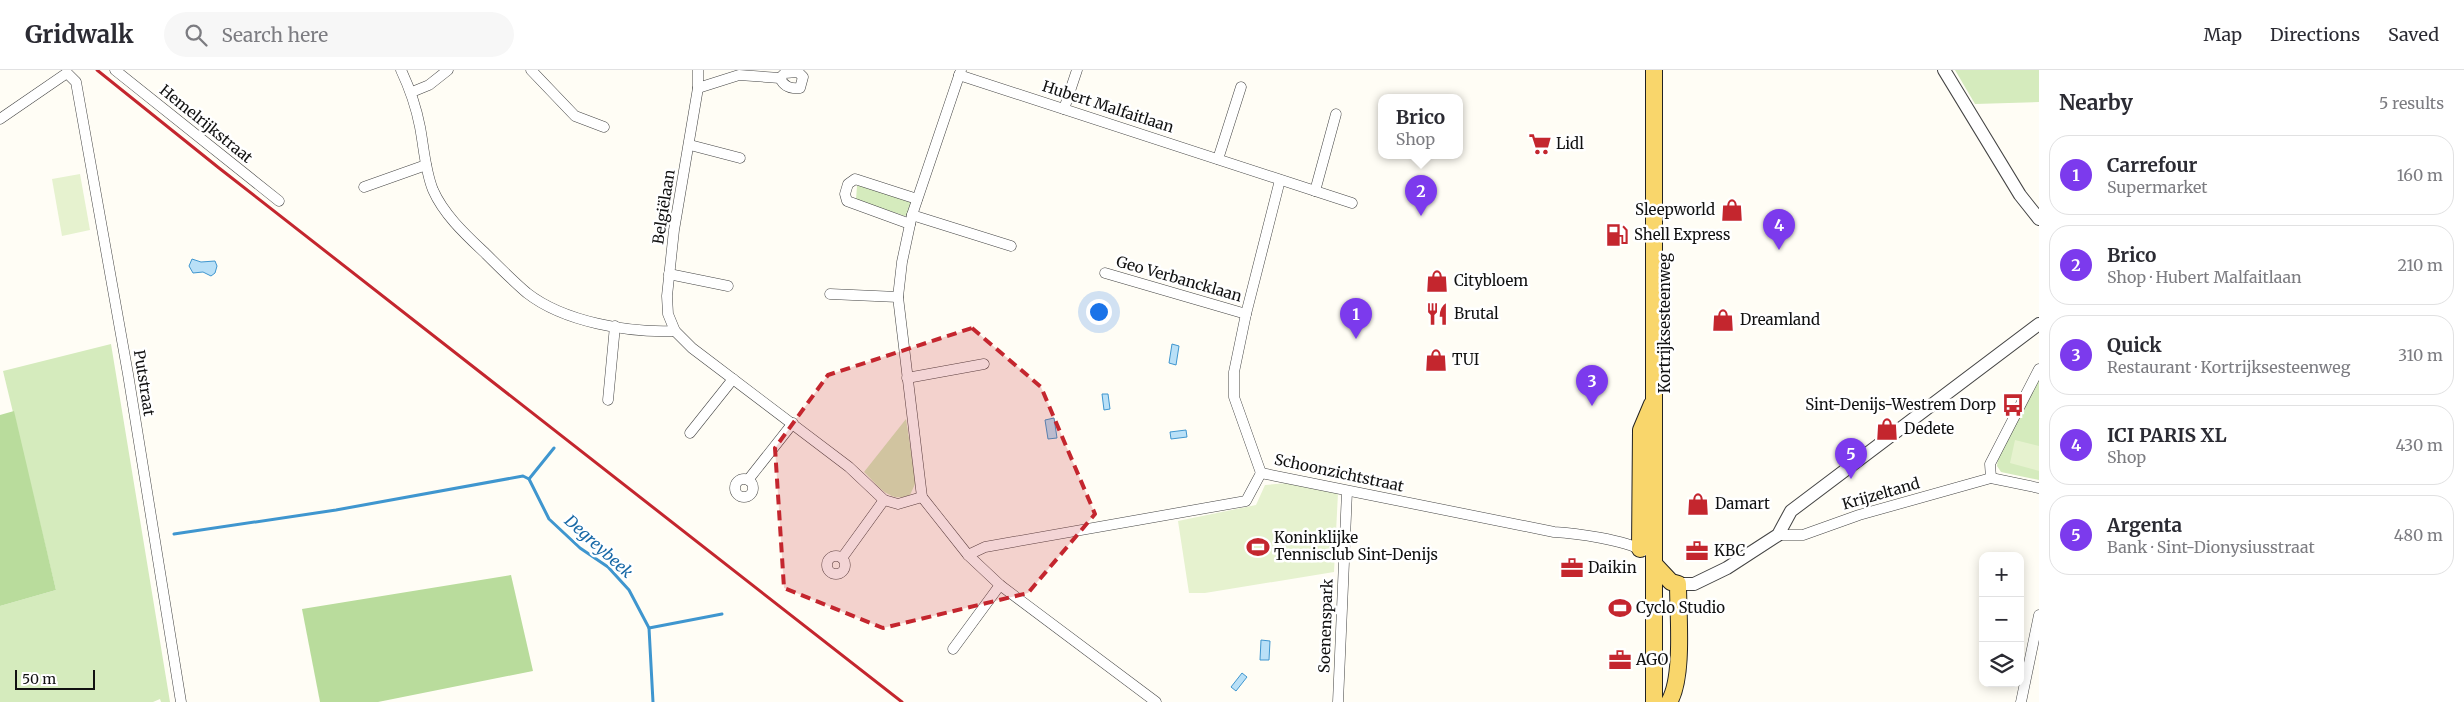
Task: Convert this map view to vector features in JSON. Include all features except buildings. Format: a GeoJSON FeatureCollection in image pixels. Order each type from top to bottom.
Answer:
{"type":"FeatureCollection","features":[{"type":"Feature","properties":{"kind":"main road","name":"Kortrijksesteenweg"},"geometry":{"type":"LineString","coordinates":[[1654,70],[1655,397],[1666,575],[1677,679],[1674,694],[1669,702]]}},
{"type":"Feature","properties":{"kind":"main road","name":"Kortrijksesteenweg"},"geometry":{"type":"LineString","coordinates":[[1665,702],[1666,70]]}},
{"type":"Feature","properties":{"kind":"main road"},"geometry":{"type":"LineString","coordinates":[[1640,549],[1641,430],[1655,397]]}},
{"type":"Feature","properties":{"kind":"main road","name":"Kortrijksesteenweg"},"geometry":{"type":"LineString","coordinates":[[1654,702],[1666,575]]}},
{"type":"Feature","properties":{"kind":"street","name":"Hemelrijkstraat"},"geometry":{"type":"LineString","coordinates":[[115,70],[279,201]]}},
{"type":"Feature","properties":{"kind":"street"},"geometry":{"type":"LineString","coordinates":[[401,70],[412,92],[426,165],[434,190],[444,209],[463,232],[528,293],[552,309],[582,320],[615,326],[658,332],[675,331]]}},
{"type":"Feature","properties":{"kind":"street"},"geometry":{"type":"LineString","coordinates":[[412,92],[429,85],[448,70]]}},
{"type":"Feature","properties":{"kind":"street"},"geometry":{"type":"LineString","coordinates":[[531,70],[575,116],[604,127]]}},
{"type":"Feature","properties":{"kind":"street","name":"Belgiëlaan"},"geometry":{"type":"LineString","coordinates":[[698,70],[698,88],[690,145],[674,230],[669,274],[668,314],[675,331],[692,348],[849,467],[884,500]]}},
{"type":"Feature","properties":{"kind":"street"},"geometry":{"type":"LineString","coordinates":[[729,70],[780,78]]}},
{"type":"Feature","properties":{"kind":"street"},"geometry":{"type":"LineString","coordinates":[[1064,109],[1077,70]]}},
{"type":"Feature","properties":{"kind":"street"},"geometry":{"type":"LineString","coordinates":[[1944,70],[2020,195],[2039,219]]}},
{"type":"Feature","properties":{"kind":"street","name":"Putstraat"},"geometry":{"type":"LineString","coordinates":[[0,119],[67,73],[76,82],[128,374],[181,702]]}},
{"type":"Feature","properties":{"kind":"street"},"geometry":{"type":"LineString","coordinates":[[698,88],[741,73]]}},
{"type":"Feature","properties":{"kind":"street"},"geometry":{"type":"LineString","coordinates":[[960,73],[911,220],[898,297],[922,492],[968,556],[1000,585],[1156,702]]}},
{"type":"Feature","properties":{"kind":"street","name":"Hubert Malfaitlaan"},"geometry":{"type":"LineString","coordinates":[[960,73],[1352,203]]}},
{"type":"Feature","properties":{"kind":"street"},"geometry":{"type":"LineString","coordinates":[[1218,159],[1241,87]]}},
{"type":"Feature","properties":{"kind":"street"},"geometry":{"type":"LineString","coordinates":[[1314,191],[1336,114]]}},
{"type":"Feature","properties":{"kind":"street"},"geometry":{"type":"LineString","coordinates":[[690,145],[740,158]]}},
{"type":"Feature","properties":{"kind":"street"},"geometry":{"type":"LineString","coordinates":[[364,187],[426,165]]}},
{"type":"Feature","properties":{"kind":"street"},"geometry":{"type":"LineString","coordinates":[[917,199],[856,179],[848,184],[845,194],[847,201],[1011,246]]}},
{"type":"Feature","properties":{"kind":"street","name":"Geo Verbancklaan"},"geometry":{"type":"LineString","coordinates":[[1261,472],[1234,397],[1234,372],[1246,314],[1280,180]]}},
{"type":"Feature","properties":{"kind":"street","name":"Geo Verbancklaan"},"geometry":{"type":"LineString","coordinates":[[1104,273],[1246,314]]}},
{"type":"Feature","properties":{"kind":"street"},"geometry":{"type":"LineString","coordinates":[[669,274],[728,286]]}},
{"type":"Feature","properties":{"kind":"street"},"geometry":{"type":"LineString","coordinates":[[830,294],[898,297]]}},
{"type":"Feature","properties":{"kind":"street"},"geometry":{"type":"LineString","coordinates":[[1640,549],[1666,575],[1694,584],[1727,568],[1778,535],[1791,511],[2039,324]]}},
{"type":"Feature","properties":{"kind":"street"},"geometry":{"type":"LineString","coordinates":[[608,400],[615,326]]}},
{"type":"Feature","properties":{"kind":"street"},"geometry":{"type":"LineString","coordinates":[[907,378],[984,364]]}},
{"type":"Feature","properties":{"kind":"street"},"geometry":{"type":"LineString","coordinates":[[1991,478],[1990,464],[2039,369]]}},
{"type":"Feature","properties":{"kind":"street"},"geometry":{"type":"LineString","coordinates":[[690,433],[733,378]]}},
{"type":"Feature","properties":{"kind":"street"},"geometry":{"type":"LineString","coordinates":[[748,480],[793,423]]}},
{"type":"Feature","properties":{"kind":"street","name":"Schoonzichtstraat"},"geometry":{"type":"LineString","coordinates":[[968,556],[985,547],[1246,501],[1261,472],[1347,492],[1554,532],[1573,533],[1640,549]]}},
{"type":"Feature","properties":{"kind":"street","name":"Krijzeltand"},"geometry":{"type":"LineString","coordinates":[[1778,535],[1803,535],[1859,515],[1991,478],[2039,488]]}},
{"type":"Feature","properties":{"kind":"street"},"geometry":{"type":"LineString","coordinates":[[842,558],[884,500],[898,504],[922,492]]}},
{"type":"Feature","properties":{"kind":"street","name":"Soenenspark"},"geometry":{"type":"LineString","coordinates":[[1338,702],[1347,492]]}},
{"type":"Feature","properties":{"kind":"street"},"geometry":{"type":"LineString","coordinates":[[953,649],[1000,585]]}},
{"type":"Feature","properties":{"kind":"street"},"geometry":{"type":"LineString","coordinates":[[2021,702],[2039,615]]}},
{"type":"Feature","properties":{"kind":"highlighted area"},"geometry":{"type":"Polygon","coordinates":[[[972,328],[1041,387],[1095,514],[1028,593],[883,628],[784,588],[775,448],[828,375],[972,328]]]}},
{"type":"Feature","properties":{"kind":"green space"},"geometry":{"type":"Polygon","coordinates":[[[1955,70],[2039,70],[2039,102],[1975,104],[1955,70]]]}},
{"type":"Feature","properties":{"kind":"green space"},"geometry":{"type":"Polygon","coordinates":[[[80,174],[90,230],[62,236],[52,179],[80,174]]]}},
{"type":"Feature","properties":{"kind":"green space"},"geometry":{"type":"Polygon","coordinates":[[[862,184],[912,202],[908,215],[905,216],[856,200],[857,186],[862,184]]]}},
{"type":"Feature","properties":{"kind":"green space"},"geometry":{"type":"Polygon","coordinates":[[[111,344],[170,702],[161,702],[160,699],[153,702],[0,702],[0,606],[56,590],[3,371],[111,344]]]}},
{"type":"Feature","properties":{"kind":"green space"},"geometry":{"type":"Polygon","coordinates":[[[2039,378],[2039,480],[2001,472],[1997,466],[1998,458],[2039,378]]]}},
{"type":"Feature","properties":{"kind":"green space"},"geometry":{"type":"Polygon","coordinates":[[[14,411],[56,590],[0,606],[0,415],[14,411]]]}},
{"type":"Feature","properties":{"kind":"green space"},"geometry":{"type":"Polygon","coordinates":[[[906,419],[916,482],[910,495],[896,497],[884,492],[864,472],[906,419]]]}},
{"type":"Feature","properties":{"kind":"green space"},"geometry":{"type":"Polygon","coordinates":[[[2015,440],[2039,446],[2039,471],[2010,463],[2015,440]]]}},
{"type":"Feature","properties":{"kind":"green space","name":"Koninklijke Tennisclub Sint-Denijs"},"geometry":{"type":"Polygon","coordinates":[[[1288,483],[1338,493],[1334,572],[1205,593],[1189,593],[1178,521],[1256,505],[1265,485],[1288,483]]]}},
{"type":"Feature","properties":{"kind":"green space"},"geometry":{"type":"Polygon","coordinates":[[[511,575],[533,671],[378,702],[320,702],[302,609],[511,575]]]}},
{"type":"Feature","properties":{"kind":"water"},"geometry":{"type":"Polygon","coordinates":[[[192,259],[201,262],[215,261],[217,266],[215,273],[211,276],[203,272],[193,273],[189,266],[192,259]]]}},
{"type":"Feature","properties":{"kind":"water"},"geometry":{"type":"Polygon","coordinates":[[[1172,344],[1179,346],[1176,365],[1169,363],[1172,344]]]}},
{"type":"Feature","properties":{"kind":"water"},"geometry":{"type":"Polygon","coordinates":[[[1102,394],[1108,394],[1110,409],[1104,410],[1102,394]]]}},
{"type":"Feature","properties":{"kind":"water"},"geometry":{"type":"Polygon","coordinates":[[[1054,418],[1057,438],[1048,439],[1045,420],[1054,418]]]}},
{"type":"Feature","properties":{"kind":"water"},"geometry":{"type":"Polygon","coordinates":[[[1186,430],[1187,437],[1171,439],[1170,432],[1186,430]]]}},
{"type":"Feature","properties":{"kind":"water"},"geometry":{"type":"Polygon","coordinates":[[[1261,640],[1270,641],[1269,660],[1260,660],[1261,640]]]}},
{"type":"Feature","properties":{"kind":"water"},"geometry":{"type":"Polygon","coordinates":[[[1242,673],[1247,677],[1236,691],[1231,687],[1242,673]]]}},
{"type":"Feature","properties":{"kind":"waterway","name":"Degreybeek"},"geometry":{"type":"LineString","coordinates":[[554,448],[529,479],[549,519],[580,548],[608,567],[629,590],[649,628],[653,702]]}},
{"type":"Feature","properties":{"kind":"waterway"},"geometry":{"type":"LineString","coordinates":[[174,534],[336,510],[523,476],[529,479]]}},
{"type":"Feature","properties":{"kind":"waterway"},"geometry":{"type":"LineString","coordinates":[[649,628],[722,614]]}},
{"type":"Feature","properties":{"kind":"railway"},"geometry":{"type":"LineString","coordinates":[[97,70],[219,168],[902,702]]}},
{"type":"Feature","properties":{"kind":"place","name":"Lidl"},"geometry":{"type":"Point","coordinates":[1540,144]}},
{"type":"Feature","properties":{"kind":"place","name":"Sleepworld"},"geometry":{"type":"Point","coordinates":[1732,210]}},
{"type":"Feature","properties":{"kind":"place","name":"Brico"},"geometry":{"type":"Point","coordinates":[1421,216]}},
{"type":"Feature","properties":{"kind":"place","name":"Shell Express"},"geometry":{"type":"Point","coordinates":[1617,235]}},
{"type":"Feature","properties":{"kind":"place","name":"ICI PARIS XL"},"geometry":{"type":"Point","coordinates":[1779,250]}},
{"type":"Feature","properties":{"kind":"place","name":"Citybloem"},"geometry":{"type":"Point","coordinates":[1437,281]}},
{"type":"Feature","properties":{"kind":"place","name":"Brutal"},"geometry":{"type":"Point","coordinates":[1437,314]}},
{"type":"Feature","properties":{"kind":"place","name":"Dreamland"},"geometry":{"type":"Point","coordinates":[1723,320]}},
{"type":"Feature","properties":{"kind":"place","name":"Carrefour"},"geometry":{"type":"Point","coordinates":[1356,339]}},
{"type":"Feature","properties":{"kind":"place","name":"TUI"},"geometry":{"type":"Point","coordinates":[1436,360]}},
{"type":"Feature","properties":{"kind":"place","name":"Sint-Denijs-Westrem Dorp"},"geometry":{"type":"Point","coordinates":[2013,405]}},
{"type":"Feature","properties":{"kind":"place","name":"Quick"},"geometry":{"type":"Point","coordinates":[1592,406]}},
{"type":"Feature","properties":{"kind":"place","name":"Dedete"},"geometry":{"type":"Point","coordinates":[1887,429]}},
{"type":"Feature","properties":{"kind":"place","name":"Argenta"},"geometry":{"type":"Point","coordinates":[1851,479]}},
{"type":"Feature","properties":{"kind":"place","name":"Damart"},"geometry":{"type":"Point","coordinates":[1698,504]}},
{"type":"Feature","properties":{"kind":"place","name":"Koninklijke Tennisclub Sint-Denijs"},"geometry":{"type":"Point","coordinates":[1258,547]}},
{"type":"Feature","properties":{"kind":"place","name":"KBC"},"geometry":{"type":"Point","coordinates":[1697,551]}},
{"type":"Feature","properties":{"kind":"place","name":"Daikin"},"geometry":{"type":"Point","coordinates":[1572,568]}},
{"type":"Feature","properties":{"kind":"place","name":"Cyclo Studio"},"geometry":{"type":"Point","coordinates":[1620,608]}},
{"type":"Feature","properties":{"kind":"place","name":"AGO"},"geometry":{"type":"Point","coordinates":[1620,660]}}]}
